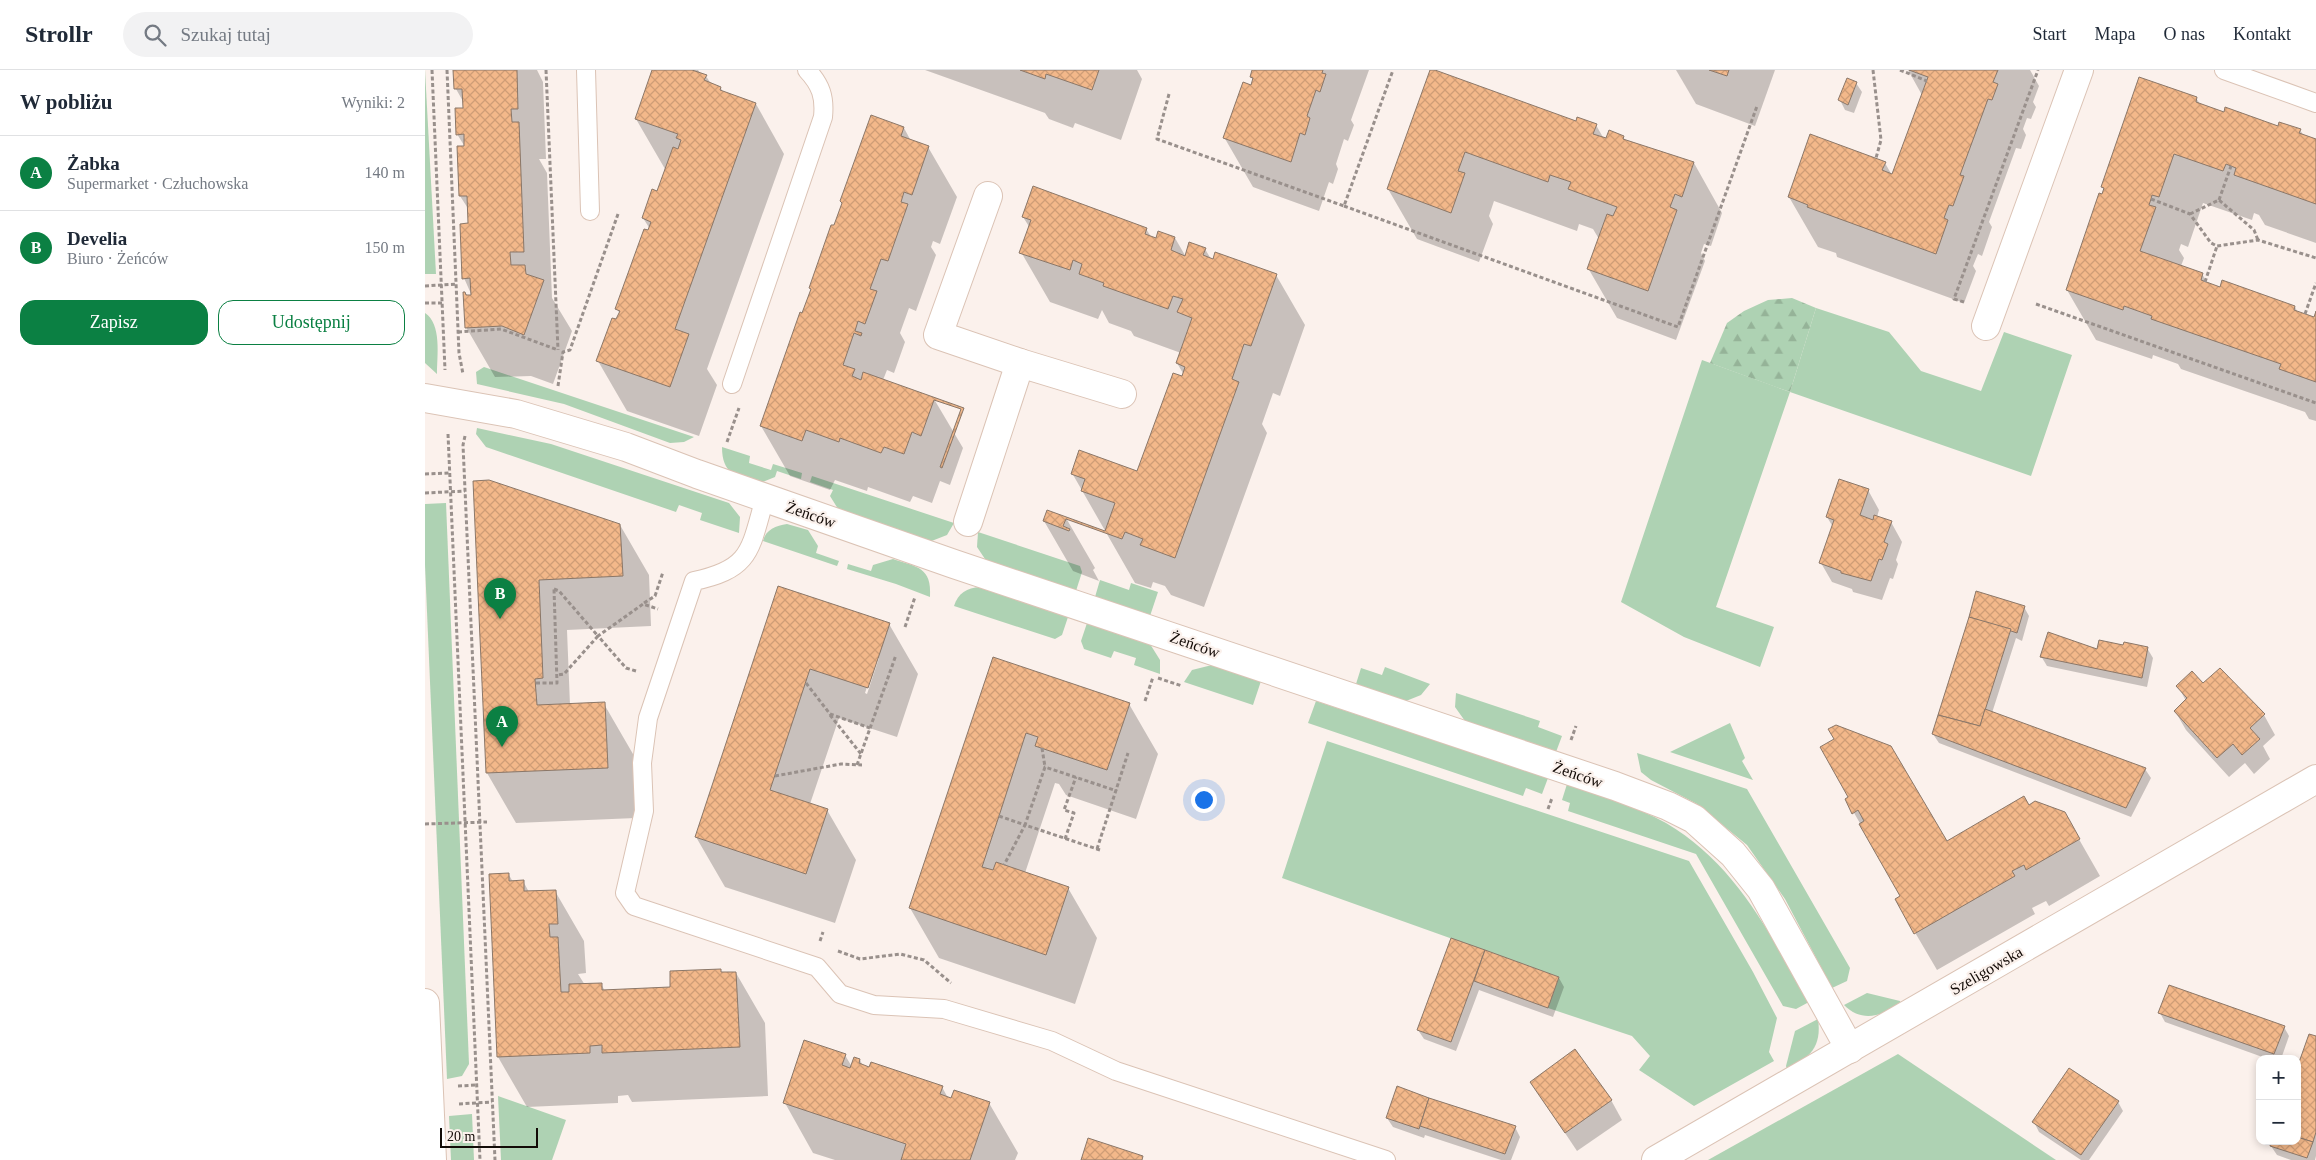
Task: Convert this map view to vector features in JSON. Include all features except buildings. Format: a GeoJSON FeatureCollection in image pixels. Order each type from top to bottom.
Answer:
{"type":"FeatureCollection","features":[{"type":"Feature","properties":{"kind":"street"},"geometry":{"type":"LineString","coordinates":[[1989,319],[2079,70]]}},
{"type":"Feature","properties":{"kind":"street"},"geometry":{"type":"LineString","coordinates":[[988,196],[938,335],[1020,363],[1122,394]]}},
{"type":"Feature","properties":{"kind":"street"},"geometry":{"type":"LineString","coordinates":[[968,522],[1020,363]]}},
{"type":"Feature","properties":{"kind":"street","name":"Żeńców"},"geometry":{"type":"LineString","coordinates":[[425,398],[516,414],[626,447],[765,498],[1615,786],[1676,810],[1694,820],[1712,834],[1751,875],[1821,994],[1850,1049]]}},
{"type":"Feature","properties":{"kind":"street","name":"Szeligowska"},"geometry":{"type":"LineString","coordinates":[[1656,1160],[2316,779]]}},
{"type":"Feature","properties":{"kind":"street"},"geometry":{"type":"LineString","coordinates":[[425,1003],[432,1160]]}},
{"type":"Feature","properties":{"kind":"lane"},"geometry":{"type":"LineString","coordinates":[[586,70],[590,211]]}},
{"type":"Feature","properties":{"kind":"lane"},"geometry":{"type":"LineString","coordinates":[[732,384],[823,117],[824,100],[818,82],[807,70]]}},
{"type":"Feature","properties":{"kind":"lane"},"geometry":{"type":"LineString","coordinates":[[2224,70],[2316,103]]}},
{"type":"Feature","properties":{"kind":"lane"},"geometry":{"type":"LineString","coordinates":[[765,498],[752,542],[741,562],[718,576],[695,582],[648,718],[641,763],[644,811],[625,894],[634,906],[817,967],[840,994],[874,1005],[944,1009],[1052,1042],[1116,1071],[1386,1160]]}},
{"type":"Feature","properties":{"kind":"path"},"geometry":{"type":"LineString","coordinates":[[432,70],[445,371]]}},
{"type":"Feature","properties":{"kind":"path"},"geometry":{"type":"LineString","coordinates":[[447,70],[458,332],[463,377]]}},
{"type":"Feature","properties":{"kind":"path"},"geometry":{"type":"LineString","coordinates":[[546,70],[558,350]]}},
{"type":"Feature","properties":{"kind":"path"},"geometry":{"type":"LineString","coordinates":[[1344,206],[1393,70]]}},
{"type":"Feature","properties":{"kind":"path"},"geometry":{"type":"LineString","coordinates":[[1873,70],[1881,140],[1876,158]]}},
{"type":"Feature","properties":{"kind":"path"},"geometry":{"type":"LineString","coordinates":[[1900,70],[1927,81]]}},
{"type":"Feature","properties":{"kind":"path"},"geometry":{"type":"LineString","coordinates":[[1989,319],[1954,299],[2038,70]]}},
{"type":"Feature","properties":{"kind":"path"},"geometry":{"type":"LineString","coordinates":[[1169,94],[1157,139],[1678,327],[1757,106]]}},
{"type":"Feature","properties":{"kind":"path"},"geometry":{"type":"LineString","coordinates":[[2190,214],[2219,200],[2231,166]]}},
{"type":"Feature","properties":{"kind":"path"},"geometry":{"type":"LineString","coordinates":[[2151,200],[2190,214],[2211,243],[2217,246],[2257,240],[2316,258]]}},
{"type":"Feature","properties":{"kind":"path"},"geometry":{"type":"LineString","coordinates":[[2219,200],[2254,230],[2257,240]]}},
{"type":"Feature","properties":{"kind":"path"},"geometry":{"type":"LineString","coordinates":[[458,332],[501,329],[563,352],[570,350],[618,214]]}},
{"type":"Feature","properties":{"kind":"path"},"geometry":{"type":"LineString","coordinates":[[2205,282],[2217,246]]}},
{"type":"Feature","properties":{"kind":"path"},"geometry":{"type":"LineString","coordinates":[[2305,314],[2316,283]]}},
{"type":"Feature","properties":{"kind":"path"},"geometry":{"type":"LineString","coordinates":[[425,286],[457,284]]}},
{"type":"Feature","properties":{"kind":"path"},"geometry":{"type":"LineString","coordinates":[[425,303],[442,303]]}},
{"type":"Feature","properties":{"kind":"path"},"geometry":{"type":"LineString","coordinates":[[2036,304],[2316,403]]}},
{"type":"Feature","properties":{"kind":"path"},"geometry":{"type":"LineString","coordinates":[[558,386],[563,352]]}},
{"type":"Feature","properties":{"kind":"path"},"geometry":{"type":"LineString","coordinates":[[466,428],[463,445],[495,1160]]}},
{"type":"Feature","properties":{"kind":"path"},"geometry":{"type":"LineString","coordinates":[[448,430],[480,1160]]}},
{"type":"Feature","properties":{"kind":"path"},"geometry":{"type":"LineString","coordinates":[[425,474],[450,473]]}},
{"type":"Feature","properties":{"kind":"path"},"geometry":{"type":"LineString","coordinates":[[425,493],[465,491]]}},
{"type":"Feature","properties":{"kind":"path"},"geometry":{"type":"LineString","coordinates":[[558,675],[564,674],[598,636],[655,596],[663,572]]}},
{"type":"Feature","properties":{"kind":"path"},"geometry":{"type":"LineString","coordinates":[[535,684],[557,683],[554,589],[559,591],[626,668],[661,680]]}},
{"type":"Feature","properties":{"kind":"path"},"geometry":{"type":"LineString","coordinates":[[905,627],[915,597]]}},
{"type":"Feature","properties":{"kind":"path"},"geometry":{"type":"LineString","coordinates":[[643,604],[682,617]]}},
{"type":"Feature","properties":{"kind":"path"},"geometry":{"type":"LineString","coordinates":[[857,765],[896,655]]}},
{"type":"Feature","properties":{"kind":"path"},"geometry":{"type":"LineString","coordinates":[[1145,701],[1153,677]]}},
{"type":"Feature","properties":{"kind":"path"},"geometry":{"type":"LineString","coordinates":[[1158,678],[1182,686]]}},
{"type":"Feature","properties":{"kind":"path"},"geometry":{"type":"LineString","coordinates":[[806,683],[861,754]]}},
{"type":"Feature","properties":{"kind":"path"},"geometry":{"type":"LineString","coordinates":[[830,714],[870,728]]}},
{"type":"Feature","properties":{"kind":"path"},"geometry":{"type":"LineString","coordinates":[[1004,865],[1025,825],[1045,768],[1042,748]]}},
{"type":"Feature","properties":{"kind":"path"},"geometry":{"type":"LineString","coordinates":[[999,816],[1099,849],[1128,753]]}},
{"type":"Feature","properties":{"kind":"path"},"geometry":{"type":"LineString","coordinates":[[775,776],[841,764],[862,765]]}},
{"type":"Feature","properties":{"kind":"path"},"geometry":{"type":"LineString","coordinates":[[1045,768],[1117,791]]}},
{"type":"Feature","properties":{"kind":"path"},"geometry":{"type":"LineString","coordinates":[[1065,838],[1074,813],[1064,810],[1075,777]]}},
{"type":"Feature","properties":{"kind":"path"},"geometry":{"type":"LineString","coordinates":[[425,824],[487,822]]}},
{"type":"Feature","properties":{"kind":"path"},"geometry":{"type":"LineString","coordinates":[[819,944],[823,932]]}},
{"type":"Feature","properties":{"kind":"path"},"geometry":{"type":"LineString","coordinates":[[843,953],[860,959],[900,954],[924,960],[952,984]]}},
{"type":"Feature","properties":{"kind":"path"},"geometry":{"type":"LineString","coordinates":[[454,1104],[492,1102]]}},
{"type":"Feature","properties":{"kind":"green space"},"geometry":{"type":"Polygon","coordinates":[[[425,70],[436,274],[425,274],[425,70]]]}},
{"type":"Feature","properties":{"kind":"green space"},"geometry":{"type":"Polygon","coordinates":[[[1792,298],[1816,308],[1790,392],[1710,363],[1727,323],[1744,311],[1768,300],[1792,298]]]}},
{"type":"Feature","properties":{"kind":"green space"},"geometry":{"type":"Polygon","coordinates":[[[1816,308],[1889,332],[1921,371],[1981,391],[2004,332],[2072,355],[2031,476],[1790,392],[1816,308]]]}},
{"type":"Feature","properties":{"kind":"green space"},"geometry":{"type":"Polygon","coordinates":[[[425,313],[430,318],[436,332],[438,350],[437,374],[425,363],[425,313]]]}},
{"type":"Feature","properties":{"kind":"green space"},"geometry":{"type":"Polygon","coordinates":[[[1702,360],[1790,392],[1716,607],[1774,627],[1760,667],[1684,637],[1621,602],[1702,360]]]}},
{"type":"Feature","properties":{"kind":"green space"},"geometry":{"type":"Polygon","coordinates":[[[484,367],[694,437],[684,442],[670,443],[564,404],[477,384],[476,372],[484,367]]]}},
{"type":"Feature","properties":{"kind":"green space"},"geometry":{"type":"Polygon","coordinates":[[[477,428],[551,444],[729,503],[740,517],[739,533],[700,520],[702,513],[679,505],[676,512],[486,447],[476,434],[477,428]]]}},
{"type":"Feature","properties":{"kind":"green space"},"geometry":{"type":"Polygon","coordinates":[[[722,447],[750,456],[749,463],[771,470],[773,464],[802,473],[801,479],[777,471],[775,477],[758,484],[743,479],[732,473],[728,468],[723,456],[722,447]]]}},
{"type":"Feature","properties":{"kind":"green space"},"geometry":{"type":"Polygon","coordinates":[[[812,476],[954,523],[947,535],[929,542],[840,512],[830,496],[833,490],[810,482],[812,476]]]}},
{"type":"Feature","properties":{"kind":"green space"},"geometry":{"type":"Polygon","coordinates":[[[446,503],[469,1064],[462,1076],[447,1079],[425,565],[425,504],[446,503]]]}},
{"type":"Feature","properties":{"kind":"green space"},"geometry":{"type":"Polygon","coordinates":[[[787,524],[808,530],[818,546],[816,553],[839,561],[837,566],[763,541],[766,534],[772,529],[787,524]]]}},
{"type":"Feature","properties":{"kind":"green space"},"geometry":{"type":"Polygon","coordinates":[[[978,532],[1080,566],[1082,572],[1076,591],[987,562],[977,547],[978,532]]]}},
{"type":"Feature","properties":{"kind":"green space"},"geometry":{"type":"Polygon","coordinates":[[[893,559],[916,567],[925,574],[930,587],[930,597],[847,569],[848,564],[871,571],[873,565],[893,559]]]}},
{"type":"Feature","properties":{"kind":"green space"},"geometry":{"type":"Polygon","coordinates":[[[1100,580],[1129,590],[1131,583],[1158,592],[1150,616],[1095,597],[1100,580]]]}},
{"type":"Feature","properties":{"kind":"green space"},"geometry":{"type":"Polygon","coordinates":[[[980,587],[1068,617],[1062,635],[1055,639],[954,606],[964,592],[980,587]]]}},
{"type":"Feature","properties":{"kind":"green space"},"geometry":{"type":"Polygon","coordinates":[[[1087,623],[1150,644],[1160,660],[1160,674],[1134,665],[1136,658],[1114,651],[1111,658],[1084,649],[1081,641],[1087,623]]]}},
{"type":"Feature","properties":{"kind":"green space"},"geometry":{"type":"Polygon","coordinates":[[[1212,665],[1261,681],[1253,705],[1184,682],[1192,670],[1212,665]]]}},
{"type":"Feature","properties":{"kind":"green space"},"geometry":{"type":"Polygon","coordinates":[[[1385,667],[1430,684],[1421,695],[1406,701],[1356,684],[1361,668],[1382,675],[1385,667]]]}},
{"type":"Feature","properties":{"kind":"green space"},"geometry":{"type":"Polygon","coordinates":[[[1456,693],[1540,721],[1538,727],[1562,736],[1556,752],[1465,721],[1455,707],[1456,693]]]}},
{"type":"Feature","properties":{"kind":"green space"},"geometry":{"type":"Polygon","coordinates":[[[1316,701],[1548,778],[1542,794],[1526,788],[1523,796],[1308,723],[1316,701]]]}},
{"type":"Feature","properties":{"kind":"green space"},"geometry":{"type":"Polygon","coordinates":[[[1730,723],[1745,758],[1742,761],[1753,780],[1670,752],[1730,723]]]}},
{"type":"Feature","properties":{"kind":"green space"},"geometry":{"type":"Polygon","coordinates":[[[1327,741],[1689,861],[1753,972],[1777,1018],[1769,1052],[1774,1061],[1694,1106],[1639,1070],[1650,1056],[1632,1036],[1548,1008],[1559,977],[1282,878],[1327,741]]]}},
{"type":"Feature","properties":{"kind":"green space"},"geometry":{"type":"Polygon","coordinates":[[[1637,753],[1747,789],[1850,968],[1847,981],[1832,988],[1785,899],[1747,845],[1697,804],[1651,780],[1641,772],[1637,753]]]}},
{"type":"Feature","properties":{"kind":"green space"},"geometry":{"type":"Polygon","coordinates":[[[1567,784],[1630,806],[1666,823],[1691,840],[1732,880],[1749,902],[1809,1002],[1796,1009],[1783,1006],[1696,854],[1568,811],[1570,803],[1562,800],[1567,784]]]}},
{"type":"Feature","properties":{"kind":"green space"},"geometry":{"type":"Polygon","coordinates":[[[1867,993],[1900,1001],[1901,1004],[1886,1012],[1872,1016],[1858,1014],[1844,1005],[1867,993]]]}},
{"type":"Feature","properties":{"kind":"green space"},"geometry":{"type":"Polygon","coordinates":[[[1818,1019],[1818,1037],[1813,1050],[1808,1056],[1787,1070],[1786,1066],[1795,1031],[1818,1019]]]}},
{"type":"Feature","properties":{"kind":"green space"},"geometry":{"type":"Polygon","coordinates":[[[1898,1054],[2056,1160],[1708,1160],[1898,1054]]]}},
{"type":"Feature","properties":{"kind":"green space"},"geometry":{"type":"Polygon","coordinates":[[[498,1096],[566,1120],[552,1160],[501,1160],[498,1096]]]}},
{"type":"Feature","properties":{"kind":"green space"},"geometry":{"type":"Polygon","coordinates":[[[472,1114],[474,1160],[451,1160],[449,1116],[472,1114]]]}},
{"type":"Feature","properties":{"kind":"place","name":"Develia"},"geometry":{"type":"Point","coordinates":[500,619]}},
{"type":"Feature","properties":{"kind":"place","name":"Żabka"},"geometry":{"type":"Point","coordinates":[502,747]}}]}
